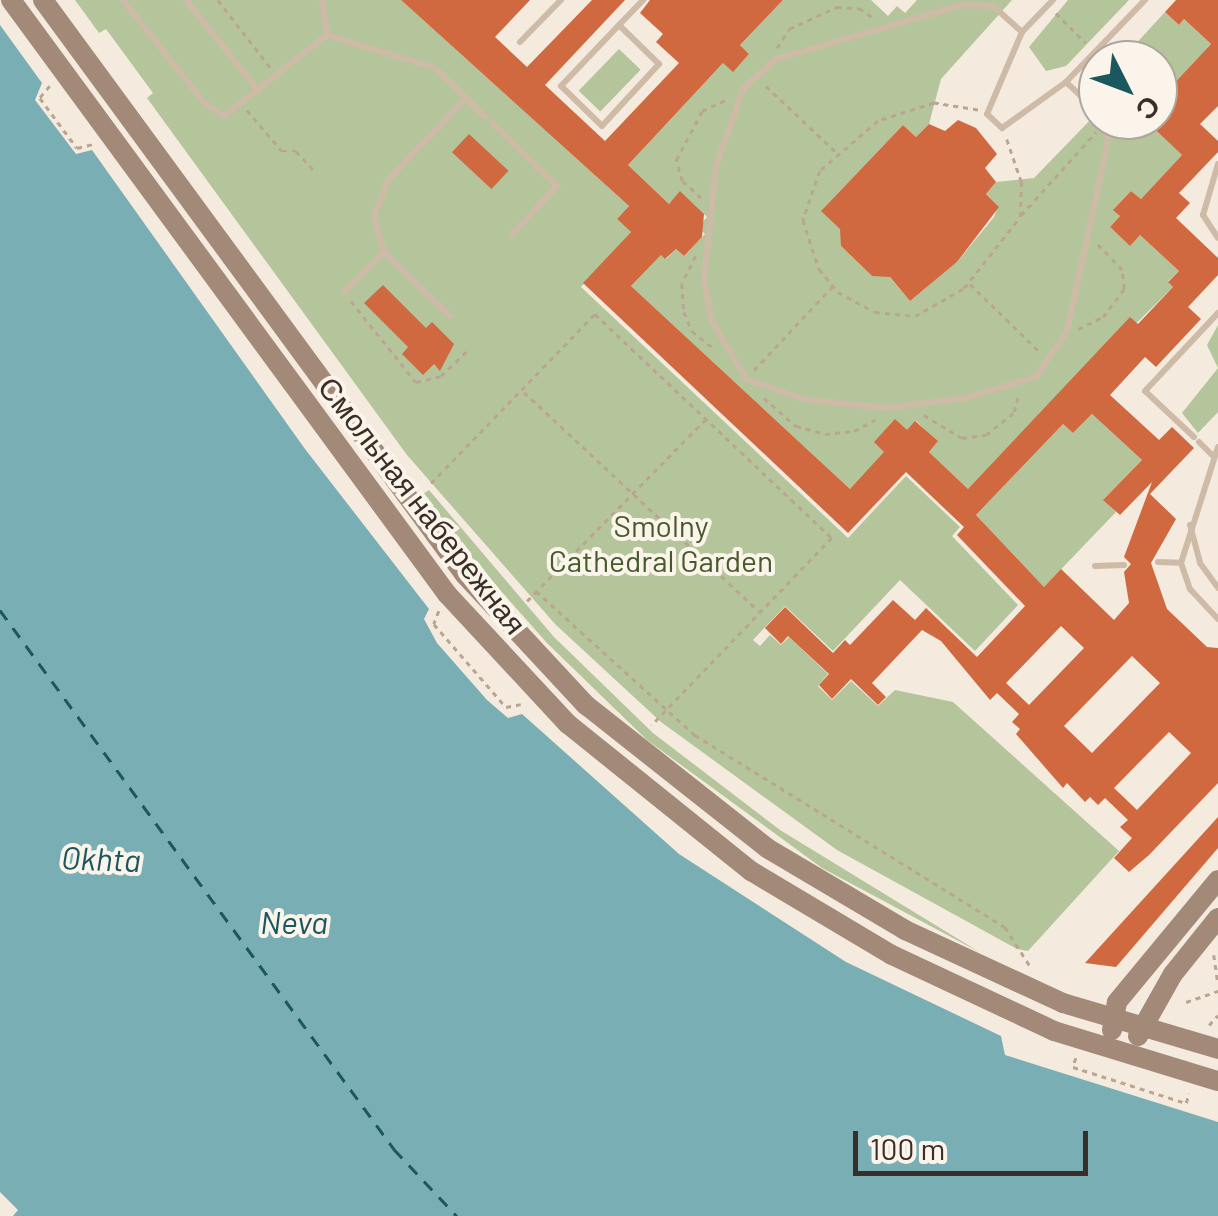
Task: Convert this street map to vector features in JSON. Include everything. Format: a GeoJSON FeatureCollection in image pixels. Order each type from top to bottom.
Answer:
{"type":"FeatureCollection","features":[{"type":"Feature","properties":{"kind":"main road","name":"Смольная набережная"},"geometry":{"type":"LineString","coordinates":[[11,0],[436,579],[568,724],[696,830],[800,902],[990,1003],[1116,1052],[1218,1082]]}},
{"type":"Feature","properties":{"kind":"main road","name":"Смольная набережная"},"geometry":{"type":"LineString","coordinates":[[43,0],[465,575],[586,705],[713,808],[814,878],[1006,979],[1109,1020],[1218,1049]]}},
{"type":"Feature","properties":{"kind":"main road"},"geometry":{"type":"LineString","coordinates":[[1218,880],[1130,984],[1109,1020],[1116,1052],[1146,1030],[1174,974],[1218,918]]}},
{"type":"Feature","properties":{"kind":"lane"},"geometry":{"type":"LineString","coordinates":[[123,0],[214,112],[224,116],[327,35]]}},
{"type":"Feature","properties":{"kind":"lane"},"geometry":{"type":"LineString","coordinates":[[186,0],[260,91]]}},
{"type":"Feature","properties":{"kind":"lane"},"geometry":{"type":"LineString","coordinates":[[322,0],[327,35]]}},
{"type":"Feature","properties":{"kind":"lane"},"geometry":{"type":"LineString","coordinates":[[520,42],[561,0]]}},
{"type":"Feature","properties":{"kind":"lane"},"geometry":{"type":"LineString","coordinates":[[619,25],[658,64],[602,126],[561,86],[619,25],[643,0]]}},
{"type":"Feature","properties":{"kind":"lane"},"geometry":{"type":"LineString","coordinates":[[1107,40],[1145,0]]}},
{"type":"Feature","properties":{"kind":"lane"},"geometry":{"type":"LineString","coordinates":[[1050,3],[1022,32],[987,114],[1002,128],[1078,70]]}},
{"type":"Feature","properties":{"kind":"lane"},"geometry":{"type":"LineString","coordinates":[[1022,32],[993,6],[962,5],[776,59],[754,75],[738,97],[711,203],[704,280],[712,321],[746,379],[758,388],[887,408],[916,407],[1018,385],[1050,362],[1067,332],[1108,140]]}},
{"type":"Feature","properties":{"kind":"lane"},"geometry":{"type":"LineString","coordinates":[[327,35],[434,68],[557,186],[512,235]]}},
{"type":"Feature","properties":{"kind":"lane"},"geometry":{"type":"LineString","coordinates":[[1066,82],[1078,93]]}},
{"type":"Feature","properties":{"kind":"lane"},"geometry":{"type":"LineString","coordinates":[[450,316],[384,252],[374,217],[386,181],[466,98]]}},
{"type":"Feature","properties":{"kind":"lane"},"geometry":{"type":"LineString","coordinates":[[1218,164],[1203,214],[1218,238]]}},
{"type":"Feature","properties":{"kind":"lane"},"geometry":{"type":"LineString","coordinates":[[344,292],[384,252]]}},
{"type":"Feature","properties":{"kind":"lane"},"geometry":{"type":"LineString","coordinates":[[1212,456],[1145,391],[1218,313]]}},
{"type":"Feature","properties":{"kind":"lane"},"geometry":{"type":"LineString","coordinates":[[1218,447],[1190,524],[1181,563],[1190,590],[1218,619]]}},
{"type":"Feature","properties":{"kind":"lane"},"geometry":{"type":"LineString","coordinates":[[1190,524],[1200,562],[1218,588]]}},
{"type":"Feature","properties":{"kind":"lane"},"geometry":{"type":"LineString","coordinates":[[1158,562],[1181,563]]}},
{"type":"Feature","properties":{"kind":"lane"},"geometry":{"type":"LineString","coordinates":[[1095,566],[1124,564]]}},
{"type":"Feature","properties":{"kind":"path"},"geometry":{"type":"LineString","coordinates":[[218,0],[278,76]]}},
{"type":"Feature","properties":{"kind":"path"},"geometry":{"type":"LineString","coordinates":[[1050,3],[1085,40]]}},
{"type":"Feature","properties":{"kind":"path"},"geometry":{"type":"LineString","coordinates":[[776,59],[789,29],[837,7],[859,8],[884,26]]}},
{"type":"Feature","properties":{"kind":"path"},"geometry":{"type":"LineString","coordinates":[[754,75],[837,153]]}},
{"type":"Feature","properties":{"kind":"path"},"geometry":{"type":"LineString","coordinates":[[51,85],[40,95],[42,102],[79,151],[93,144]]}},
{"type":"Feature","properties":{"kind":"path"},"geometry":{"type":"LineString","coordinates":[[711,203],[682,181],[676,160],[702,111],[738,97]]}},
{"type":"Feature","properties":{"kind":"path"},"geometry":{"type":"LineString","coordinates":[[987,114],[954,101],[934,103],[878,122],[837,153],[820,172],[803,220],[812,255],[832,286],[875,312],[915,316],[970,283],[1020,216],[1087,140]]}},
{"type":"Feature","properties":{"kind":"path"},"geometry":{"type":"LineString","coordinates":[[242,105],[282,151],[296,151],[314,170]]}},
{"type":"Feature","properties":{"kind":"path"},"geometry":{"type":"LineString","coordinates":[[1002,128],[1021,182],[1020,216]]}},
{"type":"Feature","properties":{"kind":"path"},"geometry":{"type":"LineString","coordinates":[[1067,332],[1103,317],[1124,289],[1122,270],[1087,238]]}},
{"type":"Feature","properties":{"kind":"path"},"geometry":{"type":"LineString","coordinates":[[707,244],[682,284],[684,312],[704,344],[728,352]]}},
{"type":"Feature","properties":{"kind":"path"},"geometry":{"type":"LineString","coordinates":[[970,283],[1050,362]]}},
{"type":"Feature","properties":{"kind":"path"},"geometry":{"type":"LineString","coordinates":[[746,379],[832,286]]}},
{"type":"Feature","properties":{"kind":"path"},"geometry":{"type":"LineString","coordinates":[[344,292],[389,356],[416,382],[441,376],[466,352]]}},
{"type":"Feature","properties":{"kind":"path"},"geometry":{"type":"LineString","coordinates":[[430,483],[595,314],[832,538],[652,725]]}},
{"type":"Feature","properties":{"kind":"path"},"geometry":{"type":"LineString","coordinates":[[916,407],[941,431],[962,438],[986,435],[1014,412],[1018,385]]}},
{"type":"Feature","properties":{"kind":"path"},"geometry":{"type":"LineString","coordinates":[[758,388],[786,419],[825,434],[854,432],[887,408]]}},
{"type":"Feature","properties":{"kind":"path"},"geometry":{"type":"LineString","coordinates":[[521,390],[760,612]]}},
{"type":"Feature","properties":{"kind":"path"},"geometry":{"type":"LineString","coordinates":[[527,601],[706,420]]}},
{"type":"Feature","properties":{"kind":"path"},"geometry":{"type":"LineString","coordinates":[[536,592],[666,710],[1005,927],[1030,966]]}},
{"type":"Feature","properties":{"kind":"path"},"geometry":{"type":"LineString","coordinates":[[439,610],[434,624],[509,709],[521,704]]}},
{"type":"Feature","properties":{"kind":"path"},"geometry":{"type":"LineString","coordinates":[[1214,953],[1218,983]]}},
{"type":"Feature","properties":{"kind":"path"},"geometry":{"type":"LineString","coordinates":[[1186,1002],[1218,992]]}},
{"type":"Feature","properties":{"kind":"path"},"geometry":{"type":"LineString","coordinates":[[1206,1028],[1218,1015]]}},
{"type":"Feature","properties":{"kind":"path"},"geometry":{"type":"LineString","coordinates":[[1076,1058],[1073,1067],[1186,1103],[1189,1092]]}},
{"type":"Feature","properties":{"kind":"green space"},"geometry":{"type":"Polygon","coordinates":[[[75,0],[401,0],[629,206],[617,219],[631,232],[581,287],[848,538],[906,476],[960,527],[952,536],[1018,605],[975,651],[900,580],[833,651],[785,606],[753,640],[760,646],[770,635],[781,645],[789,637],[828,674],[818,686],[832,700],[851,681],[878,706],[895,690],[953,702],[1119,851],[1028,951],[1017,949],[837,850],[661,722],[555,624],[407,455],[147,98],[153,93],[106,29],[99,33],[75,0]]]}},
{"type":"Feature","properties":{"kind":"green space","name":"Smolny Cathedral Garden"},"geometry":{"type":"Polygon","coordinates":[[[783,0],[871,0],[888,16],[897,6],[905,13],[917,0],[1012,0],[941,79],[929,124],[916,137],[903,125],[822,210],[844,232],[841,246],[872,276],[887,274],[910,301],[957,262],[994,217],[998,206],[986,194],[996,182],[1034,178],[1078,133],[1078,140],[1166,140],[1182,155],[1141,199],[1131,191],[1114,209],[1120,216],[1110,227],[1129,245],[1140,235],[1179,271],[1168,281],[1173,287],[968,489],[929,452],[937,441],[916,421],[850,489],[631,286],[661,255],[666,259],[676,249],[684,256],[705,234],[698,227],[707,217],[681,192],[669,204],[628,165],[723,63],[733,71],[749,54],[740,45],[783,0]]]}},
{"type":"Feature","properties":{"kind":"green space"},"geometry":{"type":"Polygon","coordinates":[[[1068,0],[1129,0],[1091,40],[1078,40],[1078,53],[1066,66],[1046,71],[1029,47],[1068,0]]]}},
{"type":"Feature","properties":{"kind":"green space"},"geometry":{"type":"Polygon","coordinates":[[[1165,12],[1179,25],[1184,19],[1211,44],[1178,79],[1178,40],[1139,40],[1165,12]]]}},
{"type":"Feature","properties":{"kind":"green space"},"geometry":{"type":"Polygon","coordinates":[[[619,49],[641,70],[600,112],[579,91],[619,49]]]}},
{"type":"Feature","properties":{"kind":"green space"},"geometry":{"type":"Polygon","coordinates":[[[1218,325],[1218,368],[1207,345],[1218,325]]]}},
{"type":"Feature","properties":{"kind":"green space"},"geometry":{"type":"Polygon","coordinates":[[[1218,368],[1218,412],[1198,433],[1182,413],[1218,368]]]}},
{"type":"Feature","properties":{"kind":"green space"},"geometry":{"type":"Polygon","coordinates":[[[1092,414],[1142,460],[1104,499],[1116,512],[1044,587],[976,515],[1063,424],[1073,433],[1092,414]]]}},
{"type":"Feature","properties":{"kind":"green space"},"geometry":{"type":"Polygon","coordinates":[[[429,490],[554,637],[653,733],[780,830],[981,953],[822,868],[647,740],[547,643],[478,565],[423,494],[429,490]]]}},
{"type":"Feature","properties":{"kind":"water","name":"Neva"},"geometry":{"type":"Polygon","coordinates":[[[0,25],[42,83],[35,100],[76,154],[92,150],[305,449],[429,609],[424,619],[437,643],[487,700],[508,718],[522,714],[679,854],[846,962],[1001,1036],[1005,1055],[1218,1122],[1218,1216],[13,1216],[18,1210],[0,1192],[0,25]]]}},
{"type":"Feature","properties":{"kind":"building"},"geometry":{"type":"Polygon","coordinates":[[[401,0],[530,0],[495,37],[527,67],[592,0],[625,0],[545,85],[605,141],[679,63],[656,42],[663,34],[640,13],[650,0],[783,0],[740,45],[749,54],[733,72],[723,63],[628,165],[669,204],[680,191],[704,214],[702,237],[684,256],[676,249],[665,259],[661,255],[631,286],[850,489],[884,452],[874,442],[895,419],[907,430],[915,421],[938,441],[929,452],[968,489],[1130,317],[1138,324],[1173,287],[1168,282],[1179,271],[1140,235],[1130,246],[1110,227],[1120,216],[1113,210],[1131,191],[1141,199],[1182,155],[1166,140],[1178,140],[1178,79],[1211,44],[1184,19],[1179,25],[1165,12],[1176,0],[1218,0],[1218,106],[1200,124],[1218,141],[1218,152],[1179,193],[1190,203],[1176,218],[1218,258],[1218,275],[1188,307],[1201,319],[1156,367],[1145,357],[1110,395],[1159,440],[1172,427],[1194,448],[1150,494],[1176,519],[1151,563],[1167,609],[1207,647],[1218,648],[1218,783],[1129,872],[1114,858],[1132,838],[1120,827],[1128,820],[1105,798],[1098,805],[1090,797],[1085,802],[1067,783],[1063,788],[1016,734],[1020,729],[1012,722],[1019,714],[997,693],[990,700],[941,641],[922,630],[872,683],[886,697],[878,705],[851,679],[832,699],[819,685],[829,674],[788,636],[781,644],[765,628],[785,607],[833,653],[845,640],[850,645],[893,600],[915,620],[926,608],[977,657],[1025,606],[957,535],[964,527],[906,472],[848,533],[583,283],[631,232],[617,219],[629,206],[401,0]],[[1092,414],[1073,433],[1063,424],[976,515],[1044,587],[1061,569],[1114,620],[1129,603],[1124,572],[1131,564],[1124,557],[1152,482],[1120,515],[1103,500],[1142,460],[1092,414]],[[1061,626],[1006,683],[1029,705],[1084,648],[1061,626]],[[1132,656],[1064,726],[1092,753],[1160,683],[1132,656]],[[1169,732],[1114,788],[1137,810],[1191,753],[1169,732]]]}},
{"type":"Feature","properties":{"kind":"building"},"geometry":{"type":"Polygon","coordinates":[[[958,120],[976,128],[997,154],[985,168],[996,182],[986,194],[999,207],[957,262],[910,301],[890,277],[872,276],[841,246],[840,229],[821,211],[903,125],[916,137],[929,124],[945,131],[958,120]]]}},
{"type":"Feature","properties":{"kind":"building"},"geometry":{"type":"Polygon","coordinates":[[[469,134],[508,171],[491,189],[452,152],[469,134]]]}},
{"type":"Feature","properties":{"kind":"building"},"geometry":{"type":"Polygon","coordinates":[[[383,285],[426,328],[432,322],[454,344],[440,371],[434,364],[423,375],[402,354],[408,347],[364,303],[383,285]]]}},
{"type":"Feature","properties":{"kind":"building"},"geometry":{"type":"Polygon","coordinates":[[[1218,817],[1218,848],[1116,967],[1085,963],[1218,817]]]}},
{"type":"Feature","properties":{"kind":"ferry route"},"geometry":{"type":"LineString","coordinates":[[0,610],[394,1149],[457,1216]]}},
{"type":"Feature","properties":{"kind":"water label","name":"Okhta"},"geometry":{"type":"Point","coordinates":[101,858]}}]}
